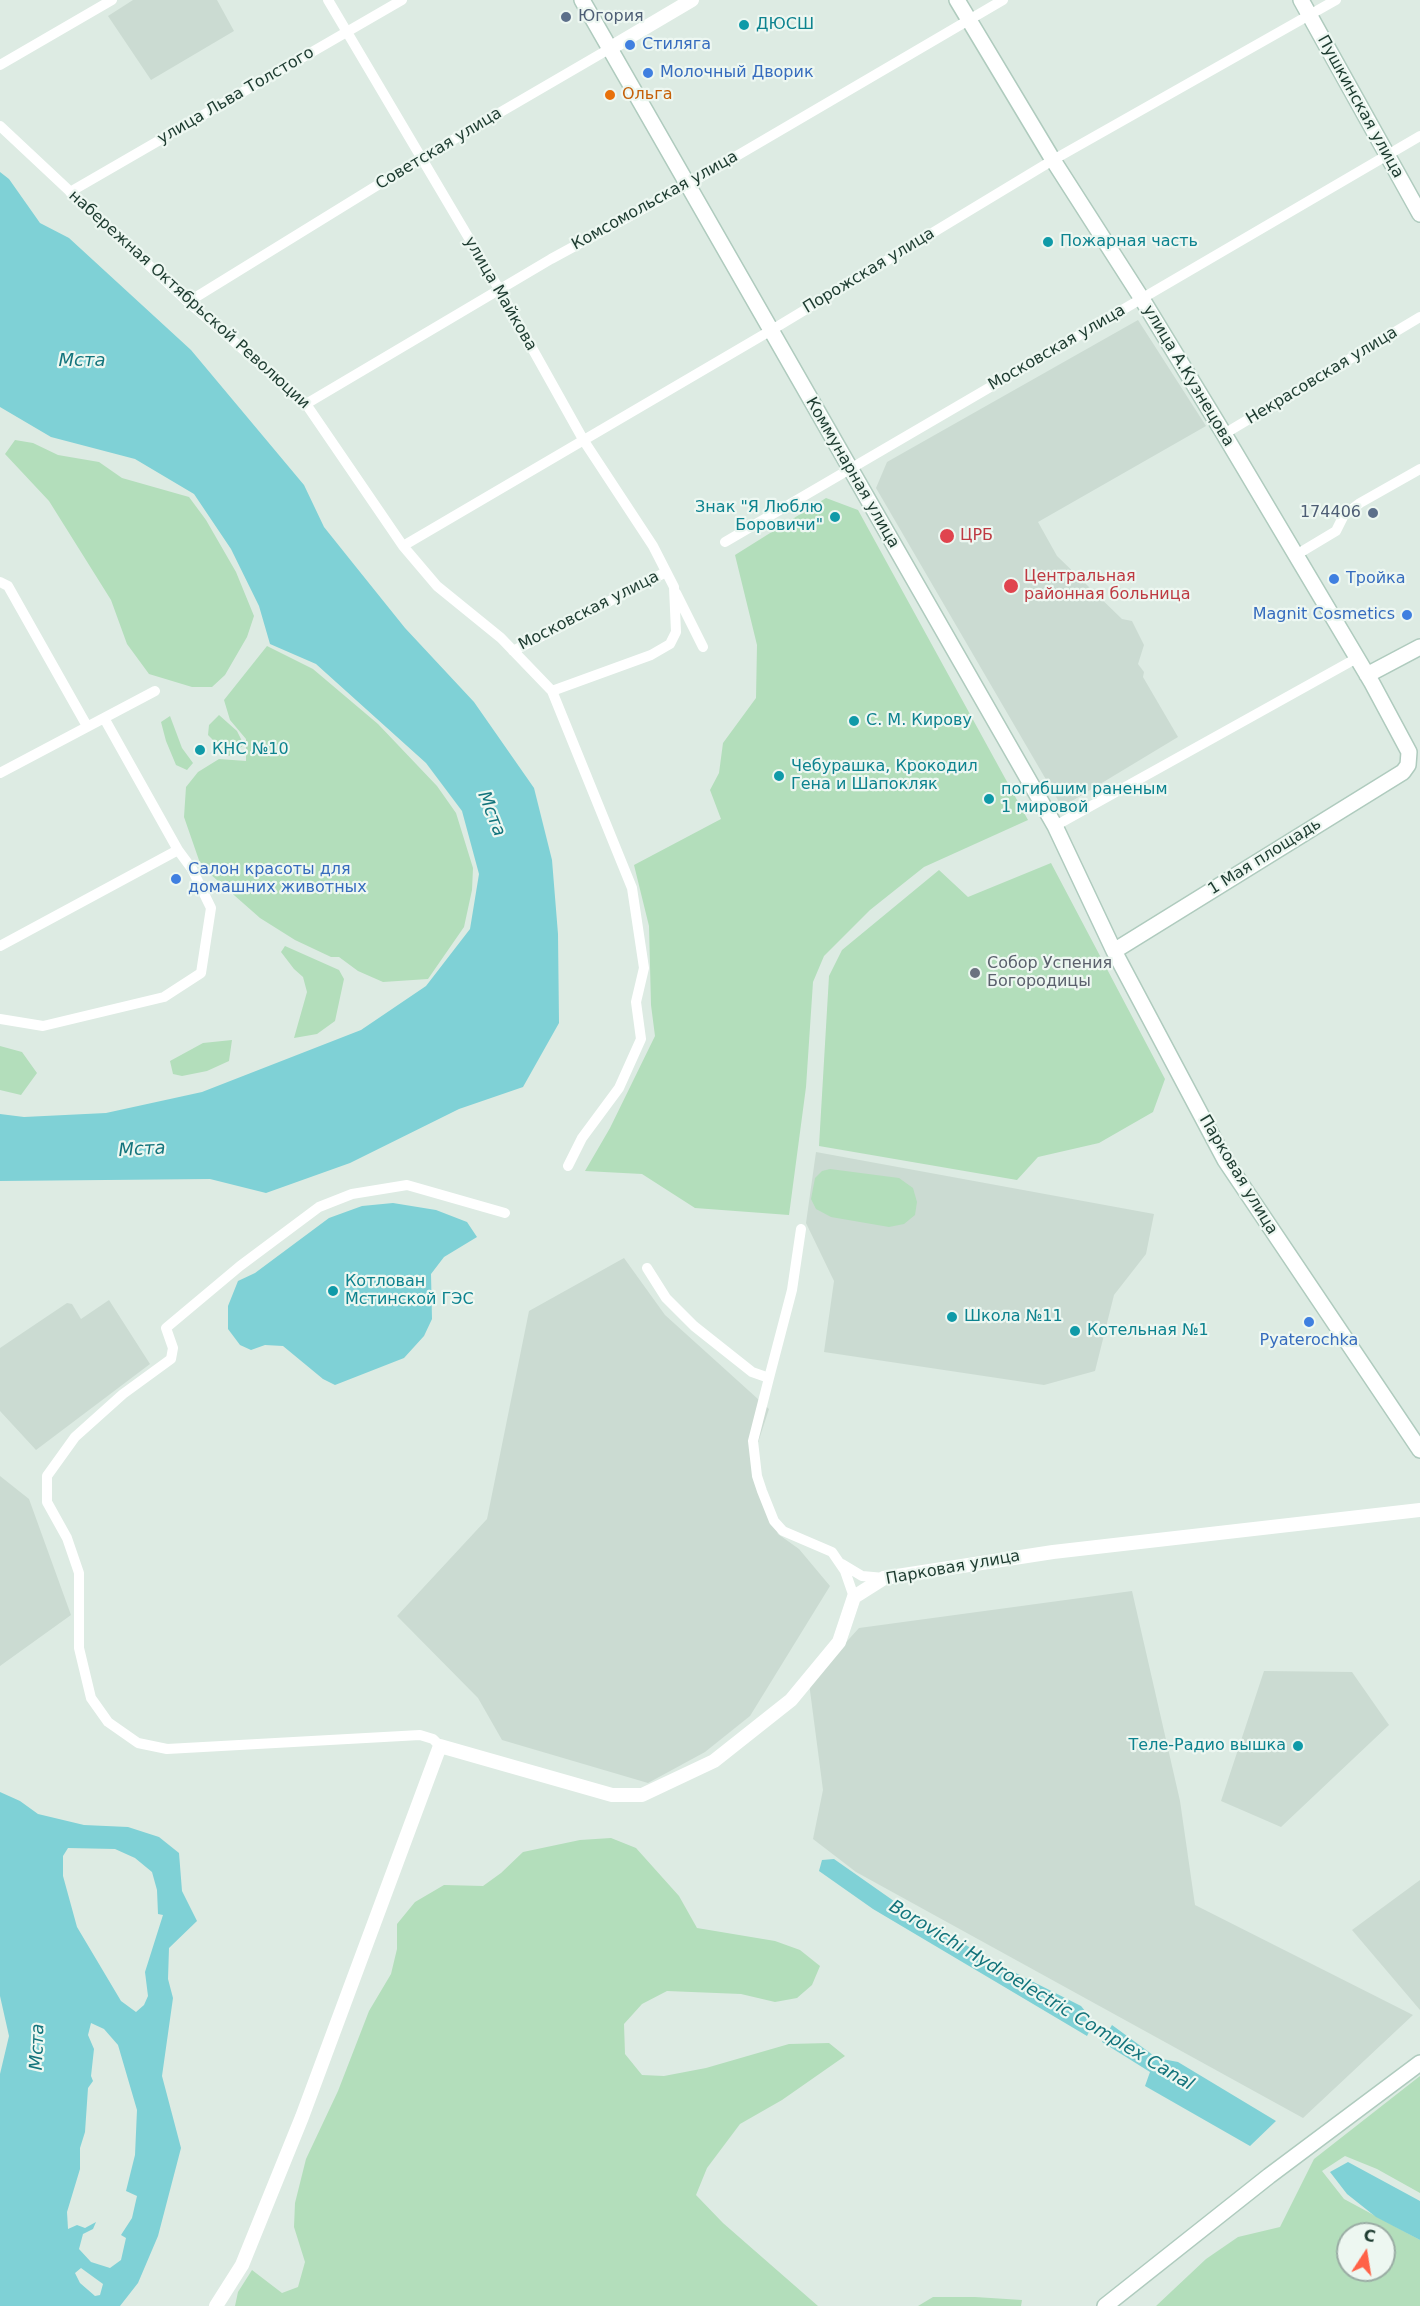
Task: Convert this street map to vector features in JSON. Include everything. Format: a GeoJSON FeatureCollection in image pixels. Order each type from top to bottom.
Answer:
{"type":"FeatureCollection","features":[{"type":"Feature","properties":{"kind":"main road","name":"Коммунарная улица"},"geometry":{"type":"LineString","coordinates":[[582,0],[1055,826],[1114,951]]}},
{"type":"Feature","properties":{"kind":"main road","name":"улица А.Кузнецова"},"geometry":{"type":"LineString","coordinates":[[957,0],[1053,160],[1142,298],[1224,434],[1367,675],[1407,746],[1409,758]]}},
{"type":"Feature","properties":{"kind":"main road","name":"Пушкинская улица"},"geometry":{"type":"LineString","coordinates":[[1301,0],[1420,214]]}},
{"type":"Feature","properties":{"kind":"main road"},"geometry":{"type":"LineString","coordinates":[[1367,675],[1420,647]]}},
{"type":"Feature","properties":{"kind":"main road","name":"1 Мая площадь"},"geometry":{"type":"LineString","coordinates":[[1114,951],[1402,772],[1409,758]]}},
{"type":"Feature","properties":{"kind":"main road","name":"Парковая улица"},"geometry":{"type":"LineString","coordinates":[[1114,951],[1225,1160],[1420,1450]]}},
{"type":"Feature","properties":{"kind":"main road"},"geometry":{"type":"LineString","coordinates":[[1105,2306],[1269,2176],[1420,2063]]}},
{"type":"Feature","properties":{"kind":"street"},"geometry":{"type":"LineString","coordinates":[[0,65],[98,4],[112,0]]}},
{"type":"Feature","properties":{"kind":"street","name":"улица Майкова"},"geometry":{"type":"LineString","coordinates":[[328,0],[499,289],[584,441],[653,546],[703,647]]}},
{"type":"Feature","properties":{"kind":"street","name":"улица Льва Толстого"},"geometry":{"type":"LineString","coordinates":[[70,192],[402,0]]}},
{"type":"Feature","properties":{"kind":"street","name":"Советская улица"},"geometry":{"type":"LineString","coordinates":[[188,302],[420,159],[692,0]]}},
{"type":"Feature","properties":{"kind":"street","name":"Комсомольская улица"},"geometry":{"type":"LineString","coordinates":[[306,404],[499,289],[687,185],[1003,0]]}},
{"type":"Feature","properties":{"kind":"street","name":"Порожская улица"},"geometry":{"type":"LineString","coordinates":[[403,546],[584,441],[1053,160],[1336,0]]}},
{"type":"Feature","properties":{"kind":"street","name":"набережная Октябрьской Революции"},"geometry":{"type":"LineString","coordinates":[[0,126],[188,302],[306,404],[403,546],[437,586],[513,651],[552,691],[632,888],[644,968],[636,1002],[641,1039],[619,1088],[582,1138],[568,1166]]}},
{"type":"Feature","properties":{"kind":"street","name":"Московская улица"},"geometry":{"type":"LineString","coordinates":[[725,542],[1420,136]]}},
{"type":"Feature","properties":{"kind":"street","name":"Некрасовская улица"},"geometry":{"type":"LineString","coordinates":[[1224,434],[1420,317]]}},
{"type":"Feature","properties":{"kind":"street"},"geometry":{"type":"LineString","coordinates":[[1296,555],[1336,531],[1344,515],[1360,503],[1420,470]]}},
{"type":"Feature","properties":{"kind":"street","name":"Московская улица"},"geometry":{"type":"LineString","coordinates":[[513,651],[666,572]]}},
{"type":"Feature","properties":{"kind":"street"},"geometry":{"type":"LineString","coordinates":[[0,582],[8,586],[87,726]]}},
{"type":"Feature","properties":{"kind":"street","name":"улица Майкова"},"geometry":{"type":"LineString","coordinates":[[552,691],[651,655],[670,644],[676,632],[674,587]]}},
{"type":"Feature","properties":{"kind":"street"},"geometry":{"type":"LineString","coordinates":[[1055,826],[1357,658]]}},
{"type":"Feature","properties":{"kind":"street"},"geometry":{"type":"LineString","coordinates":[[0,773],[155,691]]}},
{"type":"Feature","properties":{"kind":"street"},"geometry":{"type":"LineString","coordinates":[[0,1019],[43,1026],[164,997],[201,973],[211,908],[192,869],[178,850],[104,718]]}},
{"type":"Feature","properties":{"kind":"street"},"geometry":{"type":"LineString","coordinates":[[0,946],[178,850]]}},
{"type":"Feature","properties":{"kind":"street"},"geometry":{"type":"LineString","coordinates":[[505,1213],[407,1185],[352,1194],[319,1207],[240,1266],[166,1328],[173,1348],[171,1359],[100,1413],[70,1443],[47,1476],[47,1502],[67,1538],[79,1573],[80,1648],[91,1698],[108,1722],[138,1743],[167,1749],[420,1735],[433,1739],[440,1746],[612,1795],[642,1795],[714,1761],[791,1700],[839,1642],[854,1597],[845,1571],[825,1548],[783,1531],[774,1521],[757,1476],[753,1441],[792,1290],[801,1229]]}},
{"type":"Feature","properties":{"kind":"street"},"geometry":{"type":"LineString","coordinates":[[647,1268],[666,1298],[693,1326],[752,1372],[769,1378]]}},
{"type":"Feature","properties":{"kind":"street","name":"Парковая улица"},"geometry":{"type":"LineString","coordinates":[[854,1597],[884,1578],[1053,1552],[1420,1510]]}},
{"type":"Feature","properties":{"kind":"street"},"geometry":{"type":"LineString","coordinates":[[838,1562],[862,1576],[884,1578]]}},
{"type":"Feature","properties":{"kind":"street"},"geometry":{"type":"LineString","coordinates":[[216,2306],[242,2265],[303,2116],[440,1746]]}},
{"type":"Feature","properties":{"kind":"shaded area"},"geometry":{"type":"Polygon","coordinates":[[[133,0],[217,0],[234,31],[151,80],[108,16],[133,0]]]}},
{"type":"Feature","properties":{"kind":"shaded area","name":"Центральная районная больница"},"geometry":{"type":"Polygon","coordinates":[[[1138,320],[1206,426],[1038,522],[1057,556],[1122,619],[1132,621],[1144,645],[1138,664],[1144,672],[1143,677],[1178,737],[1062,807],[876,488],[887,462],[1138,320]]]}},
{"type":"Feature","properties":{"kind":"shaded area"},"geometry":{"type":"Polygon","coordinates":[[[816,1152],[1154,1214],[1146,1254],[1114,1295],[1095,1371],[1044,1385],[824,1352],[834,1281],[806,1223],[816,1152]]]}},
{"type":"Feature","properties":{"kind":"shaded area"},"geometry":{"type":"Polygon","coordinates":[[[624,1258],[665,1315],[769,1409],[752,1461],[778,1534],[799,1549],[830,1586],[750,1716],[705,1752],[648,1783],[502,1740],[478,1698],[397,1616],[487,1519],[529,1311],[624,1258]]]}},
{"type":"Feature","properties":{"kind":"shaded area"},"geometry":{"type":"Polygon","coordinates":[[[109,1300],[150,1364],[36,1450],[0,1411],[0,1348],[67,1303],[72,1304],[81,1319],[109,1300]]]}},
{"type":"Feature","properties":{"kind":"shaded area"},"geometry":{"type":"Polygon","coordinates":[[[0,1476],[29,1499],[71,1615],[0,1666],[0,1476]]]}},
{"type":"Feature","properties":{"kind":"shaded area"},"geometry":{"type":"Polygon","coordinates":[[[1132,1591],[1180,1801],[1195,1905],[1413,2015],[1303,2118],[856,1872],[813,1839],[823,1790],[809,1683],[859,1628],[1132,1591]]]}},
{"type":"Feature","properties":{"kind":"shaded area"},"geometry":{"type":"Polygon","coordinates":[[[1264,1671],[1352,1672],[1389,1725],[1281,1827],[1221,1801],[1264,1671]]]}},
{"type":"Feature","properties":{"kind":"shaded area"},"geometry":{"type":"Polygon","coordinates":[[[1420,1880],[1420,2010],[1352,1930],[1420,1880]]]}},
{"type":"Feature","properties":{"kind":"green space"},"geometry":{"type":"Polygon","coordinates":[[[15,440],[33,443],[58,455],[99,462],[122,478],[189,497],[206,520],[236,572],[254,616],[247,637],[225,675],[212,687],[192,687],[149,674],[127,644],[111,600],[49,501],[5,454],[15,440]]]}},
{"type":"Feature","properties":{"kind":"green space"},"geometry":{"type":"Polygon","coordinates":[[[826,498],[858,510],[1028,820],[924,867],[870,910],[824,956],[813,982],[806,1087],[789,1215],[695,1208],[642,1174],[585,1171],[610,1128],[655,1036],[651,1005],[649,926],[634,865],[721,819],[710,790],[719,773],[723,743],[756,698],[757,645],[735,555],[826,498]]]}},
{"type":"Feature","properties":{"kind":"green space"},"geometry":{"type":"Polygon","coordinates":[[[267,646],[313,669],[378,724],[437,786],[456,813],[473,868],[472,890],[464,927],[428,979],[383,982],[358,971],[339,957],[331,957],[295,940],[260,918],[201,866],[184,817],[186,787],[198,772],[219,759],[246,761],[246,739],[230,720],[224,700],[267,646]]]}},
{"type":"Feature","properties":{"kind":"green space"},"geometry":{"type":"Polygon","coordinates":[[[219,715],[237,731],[244,745],[229,756],[208,735],[209,725],[219,715]]]}},
{"type":"Feature","properties":{"kind":"green space"},"geometry":{"type":"Polygon","coordinates":[[[170,716],[182,748],[193,763],[187,770],[176,765],[166,741],[161,722],[170,716]]]}},
{"type":"Feature","properties":{"kind":"green space"},"geometry":{"type":"Polygon","coordinates":[[[1051,863],[1165,1079],[1153,1112],[1099,1143],[1038,1157],[1017,1180],[819,1146],[829,976],[842,950],[939,870],[968,897],[1051,863]]]}},
{"type":"Feature","properties":{"kind":"green space"},"geometry":{"type":"Polygon","coordinates":[[[285,946],[339,970],[344,979],[335,1021],[317,1034],[294,1038],[307,992],[303,977],[281,952],[285,946]]]}},
{"type":"Feature","properties":{"kind":"green space"},"geometry":{"type":"Polygon","coordinates":[[[232,1040],[229,1061],[207,1071],[182,1076],[173,1074],[170,1061],[203,1043],[232,1040]]]}},
{"type":"Feature","properties":{"kind":"green space"},"geometry":{"type":"Polygon","coordinates":[[[0,1046],[22,1052],[37,1073],[21,1095],[0,1090],[0,1046]]]}},
{"type":"Feature","properties":{"kind":"green space"},"geometry":{"type":"Polygon","coordinates":[[[830,1169],[899,1178],[913,1188],[917,1202],[915,1215],[904,1224],[889,1227],[831,1217],[816,1209],[811,1199],[815,1178],[822,1171],[830,1169]]]}},
{"type":"Feature","properties":{"kind":"green space"},"geometry":{"type":"Polygon","coordinates":[[[611,1838],[636,1848],[679,1896],[697,1928],[775,1941],[800,1950],[820,1966],[812,1985],[797,1998],[775,2002],[741,1994],[667,1991],[642,2004],[624,2024],[625,2054],[642,2075],[664,2076],[706,2068],[789,2044],[829,2043],[845,2056],[782,2100],[740,2124],[707,2168],[696,2195],[723,2223],[818,2306],[235,2306],[238,2292],[252,2270],[282,2293],[298,2287],[305,2262],[294,2227],[295,2203],[306,2159],[338,2091],[369,2011],[391,1974],[397,1949],[397,1924],[415,1902],[444,1885],[483,1886],[523,1852],[580,1840],[611,1838]]]}},
{"type":"Feature","properties":{"kind":"green space"},"geometry":{"type":"Polygon","coordinates":[[[1420,2076],[1420,2193],[1377,2169],[1345,2156],[1322,2171],[1344,2199],[1387,2222],[1336,2222],[1336,2282],[1396,2282],[1396,2227],[1420,2240],[1420,2306],[1156,2306],[1206,2259],[1238,2237],[1280,2227],[1314,2159],[1420,2076]]]}},
{"type":"Feature","properties":{"kind":"green space"},"geometry":{"type":"Polygon","coordinates":[[[933,2297],[1022,2300],[1021,2306],[918,2306],[933,2297]]]}},
{"type":"Feature","properties":{"kind":"water","name":"Мста"},"geometry":{"type":"Polygon","coordinates":[[[0,172],[9,179],[40,223],[69,238],[191,350],[304,485],[324,527],[405,628],[474,702],[534,788],[552,860],[558,934],[559,1023],[523,1087],[459,1109],[350,1163],[266,1193],[210,1179],[0,1181],[0,1114],[24,1117],[106,1113],[202,1092],[361,1030],[426,986],[470,929],[479,874],[462,811],[426,763],[316,664],[270,644],[259,606],[231,549],[194,494],[135,459],[51,437],[0,407],[0,172]]]}},
{"type":"Feature","properties":{"kind":"water","name":"Котлован Мстинской ГЭС"},"geometry":{"type":"Polygon","coordinates":[[[393,1203],[436,1210],[467,1222],[477,1237],[444,1257],[431,1274],[432,1319],[424,1336],[404,1358],[335,1385],[323,1379],[283,1346],[265,1345],[251,1350],[240,1345],[228,1329],[228,1306],[238,1281],[255,1273],[329,1218],[362,1206],[393,1203]]]}},
{"type":"Feature","properties":{"kind":"water","name":"Мста"},"geometry":{"type":"Polygon","coordinates":[[[0,1792],[20,1801],[38,1814],[84,1825],[128,1827],[159,1837],[179,1853],[182,1891],[197,1921],[169,1948],[168,1979],[173,1998],[162,2076],[181,2148],[158,2236],[138,2283],[120,2306],[0,2306],[0,2074],[9,2036],[0,1996],[0,1792]],[[68,1848],[63,1856],[63,1876],[77,1927],[121,2001],[136,2012],[144,2005],[148,1996],[145,1972],[163,1915],[158,1914],[157,1890],[152,1872],[135,1858],[115,1849],[68,1848]],[[91,2023],[88,2035],[94,2049],[91,2076],[93,2081],[88,2088],[85,2132],[80,2148],[80,2169],[67,2212],[68,2229],[77,2225],[85,2228],[96,2222],[93,2229],[83,2234],[79,2249],[91,2262],[110,2268],[121,2260],[126,2238],[121,2235],[132,2218],[137,2196],[126,2191],[135,2155],[137,2110],[118,2045],[104,2029],[91,2023]],[[81,2268],[75,2273],[80,2283],[95,2296],[100,2295],[103,2284],[81,2268]]]}},
{"type":"Feature","properties":{"kind":"water"},"geometry":{"type":"Polygon","coordinates":[[[834,1859],[901,1906],[994,1962],[1081,2006],[1094,2022],[1087,2036],[873,1909],[819,1871],[822,1860],[834,1859]]]}},
{"type":"Feature","properties":{"kind":"water"},"geometry":{"type":"Polygon","coordinates":[[[1112,2025],[1157,2058],[1178,2062],[1276,2121],[1250,2146],[1145,2086],[1150,2072],[1102,2042],[1112,2025]]]}},
{"type":"Feature","properties":{"kind":"water"},"geometry":{"type":"Polygon","coordinates":[[[1348,2162],[1420,2201],[1420,2240],[1396,2227],[1396,2222],[1386,2222],[1376,2217],[1347,2194],[1330,2172],[1348,2162]]]}},
{"type":"Feature","properties":{"kind":"waterway","name":"Borovichi Hydroelectric Complex Canal"},"geometry":{"type":"LineString","coordinates":[[1080,2019],[1118,2042]]}},
{"type":"Feature","properties":{"kind":"place","name":"Югория"},"geometry":{"type":"Point","coordinates":[566,17]}},
{"type":"Feature","properties":{"kind":"place","name":"ДЮСШ"},"geometry":{"type":"Point","coordinates":[744,25]}},
{"type":"Feature","properties":{"kind":"place","name":"Стиляга"},"geometry":{"type":"Point","coordinates":[630,45]}},
{"type":"Feature","properties":{"kind":"place","name":"Молочный Дворик"},"geometry":{"type":"Point","coordinates":[648,73]}},
{"type":"Feature","properties":{"kind":"place","name":"Ольга"},"geometry":{"type":"Point","coordinates":[610,95]}},
{"type":"Feature","properties":{"kind":"place","name":"Пожарная часть"},"geometry":{"type":"Point","coordinates":[1048,242]}},
{"type":"Feature","properties":{"kind":"place","name":"174406"},"geometry":{"type":"Point","coordinates":[1373,513]}},
{"type":"Feature","properties":{"kind":"place","name":"Знак \"Я Люблю Боровичи\""},"geometry":{"type":"Point","coordinates":[835,517]}},
{"type":"Feature","properties":{"kind":"place","name":"ЦРБ"},"geometry":{"type":"Point","coordinates":[947,536]}},
{"type":"Feature","properties":{"kind":"place","name":"Тройка"},"geometry":{"type":"Point","coordinates":[1334,579]}},
{"type":"Feature","properties":{"kind":"place","name":"Центральная районная больница"},"geometry":{"type":"Point","coordinates":[1011,586]}},
{"type":"Feature","properties":{"kind":"place","name":"Magnit Cosmetics"},"geometry":{"type":"Point","coordinates":[1407,615]}},
{"type":"Feature","properties":{"kind":"place","name":"С. М. Кирову"},"geometry":{"type":"Point","coordinates":[854,721]}},
{"type":"Feature","properties":{"kind":"place","name":"КНС №10"},"geometry":{"type":"Point","coordinates":[200,750]}},
{"type":"Feature","properties":{"kind":"place","name":"Чебурашка, Крокодил Гена и Шапокляк"},"geometry":{"type":"Point","coordinates":[779,776]}},
{"type":"Feature","properties":{"kind":"place","name":"погибшим раненым 1 мировой"},"geometry":{"type":"Point","coordinates":[989,799]}},
{"type":"Feature","properties":{"kind":"place","name":"Салон красоты для домашних животных"},"geometry":{"type":"Point","coordinates":[176,879]}},
{"type":"Feature","properties":{"kind":"place","name":"Собор Успения Богородицы"},"geometry":{"type":"Point","coordinates":[975,973]}},
{"type":"Feature","properties":{"kind":"place","name":"Котлован Мстинской ГЭС"},"geometry":{"type":"Point","coordinates":[333,1291]}},
{"type":"Feature","properties":{"kind":"place","name":"Школа №11"},"geometry":{"type":"Point","coordinates":[952,1317]}},
{"type":"Feature","properties":{"kind":"place","name":"Pyaterochka"},"geometry":{"type":"Point","coordinates":[1309,1322]}},
{"type":"Feature","properties":{"kind":"place","name":"Котельная №1"},"geometry":{"type":"Point","coordinates":[1075,1331]}},
{"type":"Feature","properties":{"kind":"place","name":"Теле-Радио вышка"},"geometry":{"type":"Point","coordinates":[1298,1746]}}]}
